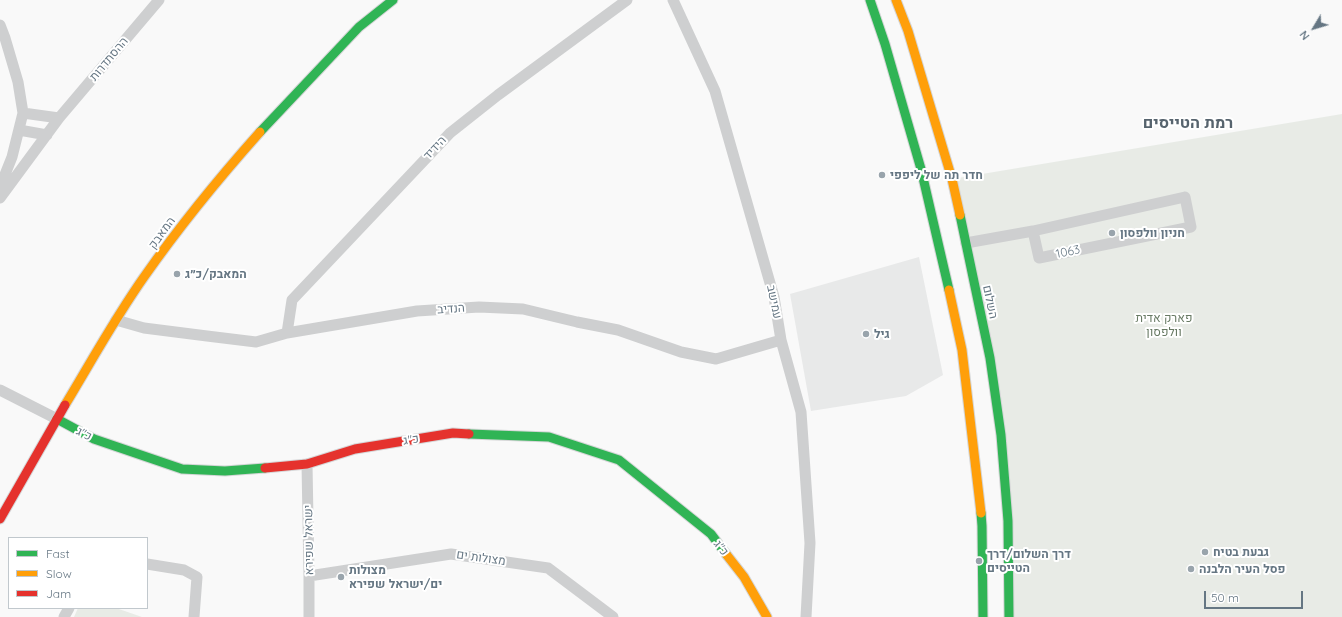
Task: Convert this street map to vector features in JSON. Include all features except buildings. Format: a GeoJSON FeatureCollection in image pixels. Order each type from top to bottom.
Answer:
{"type":"FeatureCollection","features":[{"type":"Feature","properties":{"kind":"street","name":"ההסתדרות"},"geometry":{"type":"LineString","coordinates":[[0,198],[59,118],[159,0]]}},
{"type":"Feature","properties":{"kind":"street","name":"המאבק"},"geometry":{"type":"LineString","coordinates":[[0,519],[116,320],[143,278],[186,220],[259,132],[359,28],[393,0]]}},
{"type":"Feature","properties":{"kind":"street","name":"הידיד"},"geometry":{"type":"LineString","coordinates":[[287,334],[292,300],[450,133],[498,95],[626,0]]}},
{"type":"Feature","properties":{"kind":"street","name":"עמישב"},"geometry":{"type":"LineString","coordinates":[[673,0],[715,90],[774,297],[781,340],[801,412],[810,543],[806,617]]}},
{"type":"Feature","properties":{"kind":"street"},"geometry":{"type":"LineString","coordinates":[[870,0],[885,44],[921,169],[962,350],[982,526],[983,617]]}},
{"type":"Feature","properties":{"kind":"street","name":"השלום"},"geometry":{"type":"LineString","coordinates":[[896,0],[908,31],[952,179],[990,358],[1001,435],[1008,521],[1009,617]]}},
{"type":"Feature","properties":{"kind":"street"},"geometry":{"type":"LineString","coordinates":[[0,25],[18,82],[23,113],[12,157],[0,186]]}},
{"type":"Feature","properties":{"kind":"street"},"geometry":{"type":"LineString","coordinates":[[23,113],[59,118]]}},
{"type":"Feature","properties":{"kind":"street"},"geometry":{"type":"LineString","coordinates":[[19,130],[47,135]]}},
{"type":"Feature","properties":{"kind":"street","name":"1063"},"geometry":{"type":"LineString","coordinates":[[1184,197],[1191,227],[1038,258],[1033,230],[1184,197]]}},
{"type":"Feature","properties":{"kind":"street"},"geometry":{"type":"LineString","coordinates":[[966,242],[1033,230]]}},
{"type":"Feature","properties":{"kind":"street","name":"הנדיב"},"geometry":{"type":"LineString","coordinates":[[116,320],[144,328],[256,342],[287,334],[416,311],[479,307],[523,309],[618,330],[681,352],[716,359],[781,340]]}},
{"type":"Feature","properties":{"kind":"street","name":"כ\"ג"},"geometry":{"type":"LineString","coordinates":[[0,390],[94,439],[182,469],[225,471],[307,464],[355,449],[453,434],[548,437],[619,460],[711,534],[744,577],[767,617]]}},
{"type":"Feature","properties":{"kind":"street","name":"ישראל שפירא"},"geometry":{"type":"LineString","coordinates":[[307,464],[309,617]]}},
{"type":"Feature","properties":{"kind":"street","name":"מצולות ים"},"geometry":{"type":"LineString","coordinates":[[309,576],[451,554],[548,568],[613,617]]}},
{"type":"Feature","properties":{"kind":"street"},"geometry":{"type":"LineString","coordinates":[[148,564],[184,570],[197,577],[194,617]]}},
{"type":"Feature","properties":{"kind":"shaded area","name":"גיל"},"geometry":{"type":"Polygon","coordinates":[[[919,257],[943,375],[906,396],[811,411],[790,294],[919,257]]]}},
{"type":"Feature","properties":{"kind":"green space","name":"פארק אדית וולפסון"},"geometry":{"type":"Polygon","coordinates":[[[1342,114],[1342,617],[1006,617],[1001,435],[952,179],[1342,114]]]}},
{"type":"Feature","properties":{"kind":"green space"},"geometry":{"type":"Polygon","coordinates":[[[78,609],[119,609],[142,617],[74,617],[78,609]]]}},
{"type":"Feature","properties":{"kind":"traffic: fast"},"geometry":{"type":"LineString","coordinates":[[260,132],[359,27],[393,0]]}},
{"type":"Feature","properties":{"kind":"traffic: fast"},"geometry":{"type":"LineString","coordinates":[[870,0],[885,44],[921,169],[949,290]]}},
{"type":"Feature","properties":{"kind":"traffic: fast"},"geometry":{"type":"LineString","coordinates":[[960,215],[990,358],[1001,435],[1008,521],[1009,617]]}},
{"type":"Feature","properties":{"kind":"traffic: fast"},"geometry":{"type":"LineString","coordinates":[[57,419],[94,439],[182,469],[225,471],[265,468]]}},
{"type":"Feature","properties":{"kind":"traffic: fast"},"geometry":{"type":"LineString","coordinates":[[469,434],[549,437],[619,460],[711,534],[726,554]]}},
{"type":"Feature","properties":{"kind":"traffic: fast"},"geometry":{"type":"LineString","coordinates":[[981,513],[983,617]]}},
{"type":"Feature","properties":{"kind":"traffic: slow"},"geometry":{"type":"LineString","coordinates":[[896,0],[908,31],[952,179],[960,215]]}},
{"type":"Feature","properties":{"kind":"traffic: slow"},"geometry":{"type":"LineString","coordinates":[[65,405],[123,308],[157,258],[200,203],[260,132]]}},
{"type":"Feature","properties":{"kind":"traffic: slow"},"geometry":{"type":"LineString","coordinates":[[949,290],[962,350],[981,513]]}},
{"type":"Feature","properties":{"kind":"traffic: slow"},"geometry":{"type":"LineString","coordinates":[[726,554],[744,577],[767,617]]}},
{"type":"Feature","properties":{"kind":"traffic: jam"},"geometry":{"type":"LineString","coordinates":[[0,519],[65,405]]}},
{"type":"Feature","properties":{"kind":"traffic: jam"},"geometry":{"type":"LineString","coordinates":[[265,468],[307,464],[355,449],[453,433],[469,434]]}},
{"type":"Feature","properties":{"kind":"place","name":"חדר תה של ליפפי"},"geometry":{"type":"Point","coordinates":[882,175]}},
{"type":"Feature","properties":{"kind":"place","name":"חניון וולפסון"},"geometry":{"type":"Point","coordinates":[1112,233]}},
{"type":"Feature","properties":{"kind":"place","name":"המאבק/כ״ג"},"geometry":{"type":"Point","coordinates":[177,274]}},
{"type":"Feature","properties":{"kind":"place","name":"גיל"},"geometry":{"type":"Point","coordinates":[866,334]}},
{"type":"Feature","properties":{"kind":"place","name":"גבעת בטיח"},"geometry":{"type":"Point","coordinates":[1205,552]}},
{"type":"Feature","properties":{"kind":"place","name":"דרך השלום/דרך הטייסים"},"geometry":{"type":"Point","coordinates":[979,561]}},
{"type":"Feature","properties":{"kind":"place","name":"פסל העיר הלבנה"},"geometry":{"type":"Point","coordinates":[1191,569]}},
{"type":"Feature","properties":{"kind":"place","name":"מצולות ים/ישראל שפירא"},"geometry":{"type":"Point","coordinates":[341,577]}},
{"type":"Feature","properties":{"kind":"district","name":"רמת הטייסים"},"geometry":{"type":"Point","coordinates":[1188,123]}}]}
